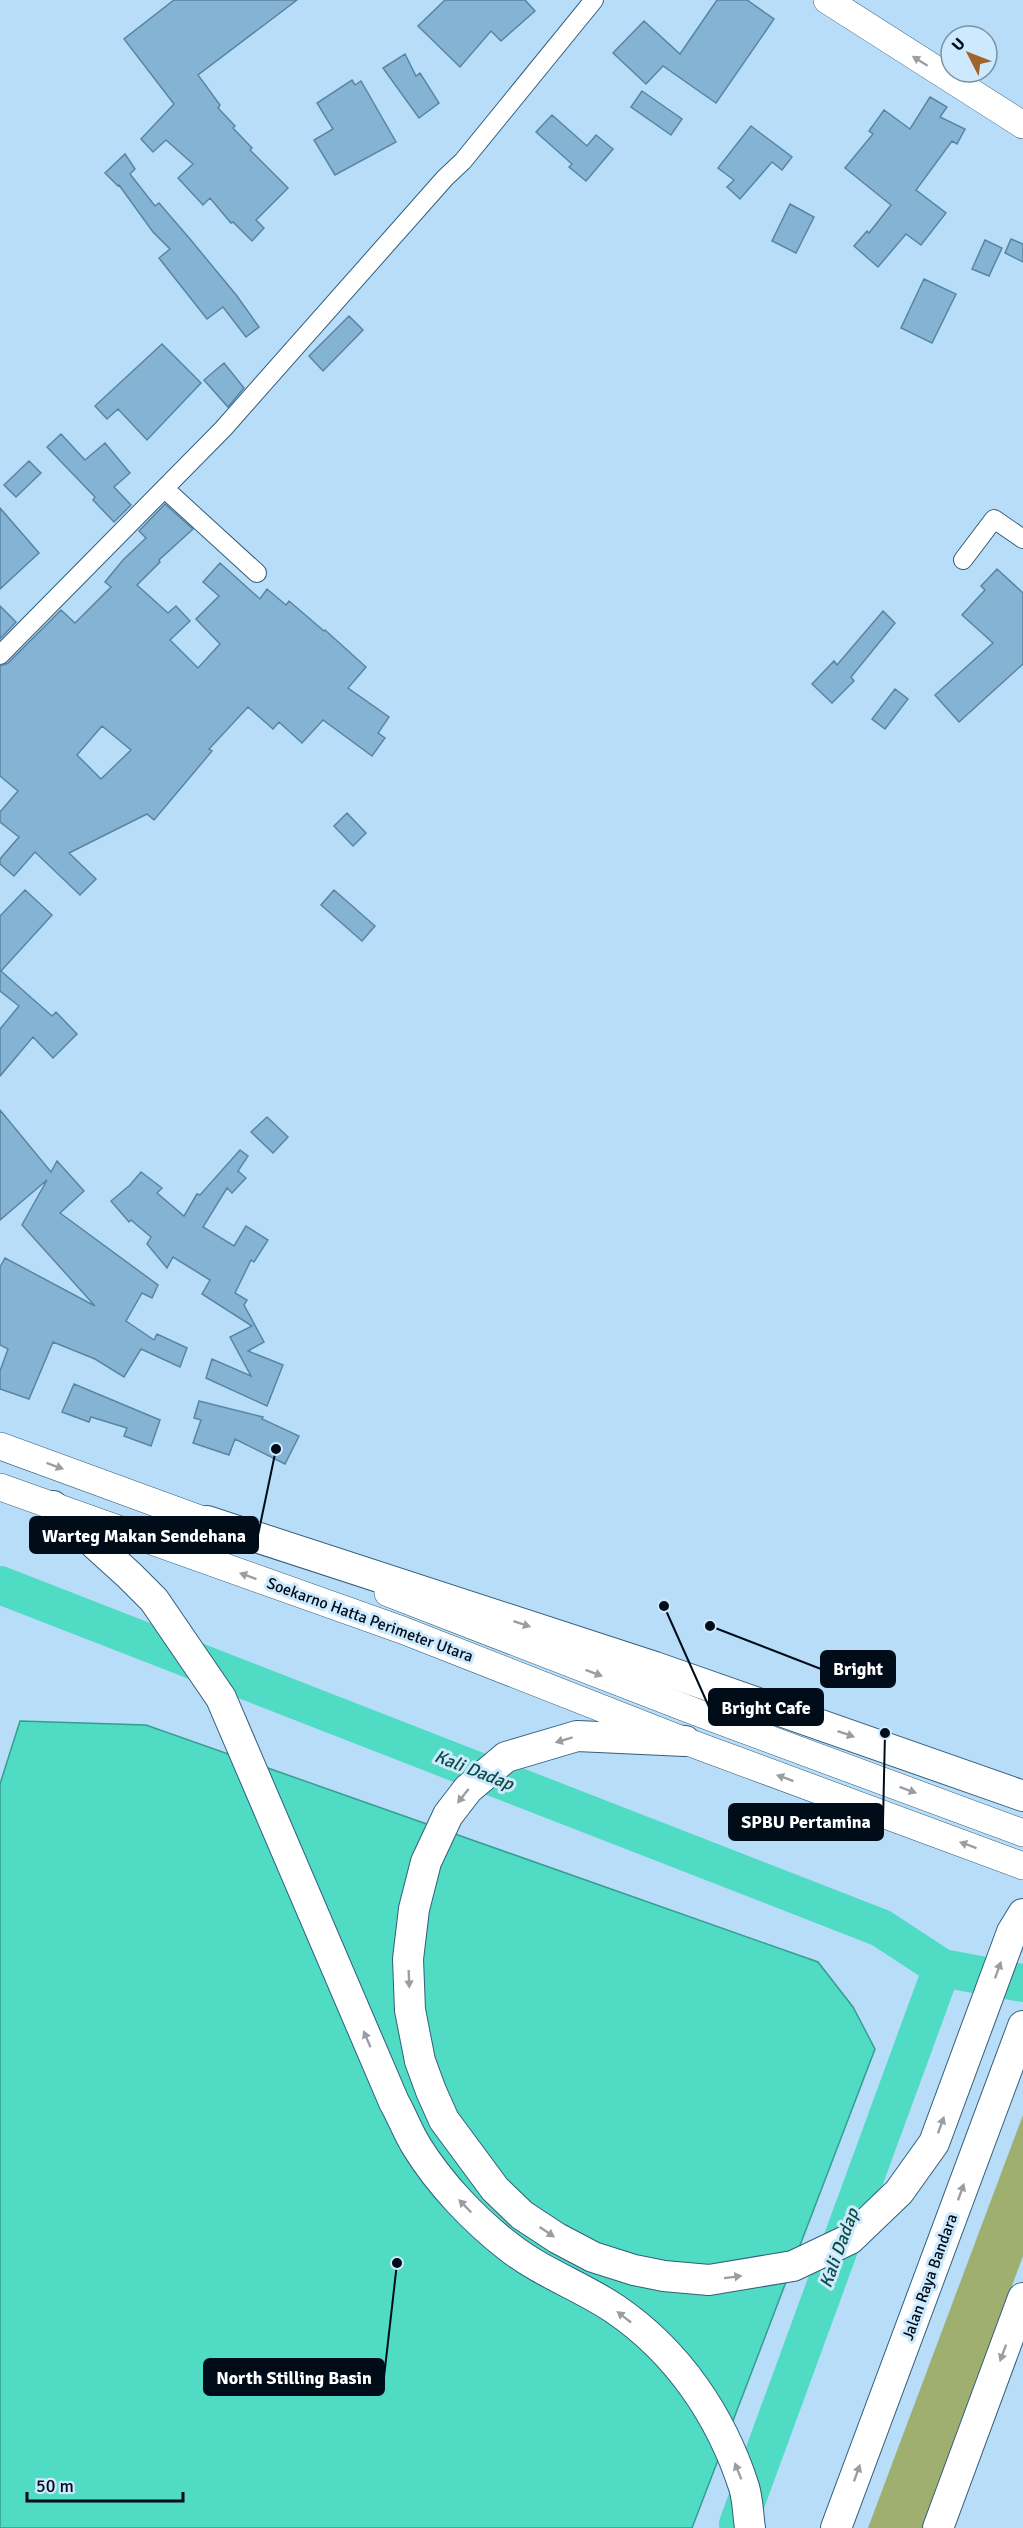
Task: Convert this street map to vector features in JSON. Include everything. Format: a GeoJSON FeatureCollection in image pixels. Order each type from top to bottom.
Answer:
{"type":"FeatureCollection","features":[{"type":"Feature","properties":{"kind":"main road"},"geometry":{"type":"LineString","coordinates":[[827,0],[1023,125]]}},
{"type":"Feature","properties":{"kind":"main road"},"geometry":{"type":"LineString","coordinates":[[0,1446],[207,1521],[655,1667],[1023,1796]]}},
{"type":"Feature","properties":{"kind":"main road","name":"Soekarno Hatta Perimeter Utara"},"geometry":{"type":"LineString","coordinates":[[0,1487],[402,1630],[685,1741],[1023,1866]]}},
{"type":"Feature","properties":{"kind":"main road"},"geometry":{"type":"LineString","coordinates":[[53,1506],[154,1600],[221,1698],[394,2102],[417,2146],[453,2194],[509,2247],[537,2266],[615,2309],[660,2346],[682,2369],[705,2401],[728,2446],[745,2489],[750,2528]]}},
{"type":"Feature","properties":{"kind":"main road"},"geometry":{"type":"LineString","coordinates":[[207,1521],[414,1604],[696,1712],[1023,1833]]}},
{"type":"Feature","properties":{"kind":"main road"},"geometry":{"type":"LineString","coordinates":[[685,1741],[577,1736],[506,1757],[468,1789],[448,1815],[426,1862],[414,1909],[408,1959],[411,2010],[420,2061],[444,2120],[495,2189],[522,2215],[557,2238],[593,2257],[634,2270],[664,2276],[709,2280],[793,2266],[850,2239],[899,2192],[934,2143],[1017,1923]]}},
{"type":"Feature","properties":{"kind":"main road","name":"Jalan Raya Bandara"},"geometry":{"type":"LineString","coordinates":[[836,2528],[1023,2026]]}},
{"type":"Feature","properties":{"kind":"main road"},"geometry":{"type":"LineString","coordinates":[[938,2528],[1023,2298]]}},
{"type":"Feature","properties":{"kind":"street"},"geometry":{"type":"LineString","coordinates":[[0,655],[223,429],[463,161],[594,0]]}},
{"type":"Feature","properties":{"kind":"street"},"geometry":{"type":"LineString","coordinates":[[165,489],[257,573]]}},
{"type":"Feature","properties":{"kind":"street"},"geometry":{"type":"LineString","coordinates":[[963,560],[994,519],[1023,539]]}},
{"type":"Feature","properties":{"kind":"shaded area"},"geometry":{"type":"Polygon","coordinates":[[[20,1721],[146,1725],[818,1962],[853,2007],[875,2049],[692,2528],[0,2528],[0,1784],[20,1721]]]}},
{"type":"Feature","properties":{"kind":"shaded area"},"geometry":{"type":"Polygon","coordinates":[[[1023,2115],[1023,2256],[922,2528],[868,2528],[1023,2115]]]}},
{"type":"Feature","properties":{"kind":"building"},"geometry":{"type":"Polygon","coordinates":[[[174,0],[297,0],[198,75],[220,105],[218,108],[252,148],[250,150],[288,188],[256,220],[264,228],[252,241],[233,222],[231,223],[210,198],[203,205],[178,178],[193,164],[166,140],[153,152],[141,139],[174,104],[124,39],[174,0]]]}},
{"type":"Feature","properties":{"kind":"building"},"geometry":{"type":"Polygon","coordinates":[[[445,0],[525,0],[535,11],[501,41],[491,31],[460,67],[418,26],[445,0]]]}},
{"type":"Feature","properties":{"kind":"building"},"geometry":{"type":"Polygon","coordinates":[[[717,0],[747,0],[774,19],[716,103],[663,66],[646,84],[613,53],[644,21],[680,54],[717,0]]]}},
{"type":"Feature","properties":{"kind":"building"},"geometry":{"type":"Polygon","coordinates":[[[405,54],[416,76],[420,73],[439,103],[419,118],[383,68],[405,54]]]}},
{"type":"Feature","properties":{"kind":"building"},"geometry":{"type":"Polygon","coordinates":[[[352,80],[355,85],[361,81],[396,142],[335,175],[314,140],[333,129],[317,103],[352,80]]]}},
{"type":"Feature","properties":{"kind":"building"},"geometry":{"type":"Polygon","coordinates":[[[642,91],[682,119],[671,135],[631,107],[642,91]]]}},
{"type":"Feature","properties":{"kind":"building"},"geometry":{"type":"Polygon","coordinates":[[[930,97],[947,107],[940,117],[965,129],[957,144],[952,141],[916,190],[946,213],[921,245],[906,234],[878,267],[854,246],[867,231],[869,233],[891,205],[845,168],[873,134],[869,131],[884,110],[910,129],[930,97]]]}},
{"type":"Feature","properties":{"kind":"building"},"geometry":{"type":"Polygon","coordinates":[[[552,115],[587,146],[596,135],[613,149],[586,181],[569,167],[572,164],[536,132],[552,115]]]}},
{"type":"Feature","properties":{"kind":"building"},"geometry":{"type":"Polygon","coordinates":[[[751,126],[792,157],[782,170],[772,162],[740,199],[727,187],[734,180],[718,168],[751,126]]]}},
{"type":"Feature","properties":{"kind":"building"},"geometry":{"type":"Polygon","coordinates":[[[125,154],[135,169],[130,174],[155,206],[159,203],[190,239],[237,296],[259,327],[246,337],[223,307],[207,319],[159,258],[170,249],[153,232],[119,185],[105,173],[125,154]]]}},
{"type":"Feature","properties":{"kind":"building"},"geometry":{"type":"Polygon","coordinates":[[[790,204],[814,217],[796,253],[772,241],[790,204]]]}},
{"type":"Feature","properties":{"kind":"building"},"geometry":{"type":"Polygon","coordinates":[[[1011,239],[1023,244],[1023,262],[1005,253],[1011,239]]]}},
{"type":"Feature","properties":{"kind":"building"},"geometry":{"type":"Polygon","coordinates":[[[985,240],[1002,248],[989,276],[972,269],[985,240]]]}},
{"type":"Feature","properties":{"kind":"building"},"geometry":{"type":"Polygon","coordinates":[[[924,279],[956,294],[932,343],[901,328],[924,279]]]}},
{"type":"Feature","properties":{"kind":"building"},"geometry":{"type":"Polygon","coordinates":[[[349,316],[363,330],[323,371],[309,356],[349,316]]]}},
{"type":"Feature","properties":{"kind":"building"},"geometry":{"type":"Polygon","coordinates":[[[162,344],[201,383],[147,440],[118,409],[107,419],[95,406],[162,344]]]}},
{"type":"Feature","properties":{"kind":"building"},"geometry":{"type":"Polygon","coordinates":[[[224,363],[244,388],[228,407],[204,380],[224,363]]]}},
{"type":"Feature","properties":{"kind":"building"},"geometry":{"type":"Polygon","coordinates":[[[61,434],[85,460],[105,443],[130,473],[114,487],[131,505],[114,522],[93,500],[95,497],[47,447],[61,434]]]}},
{"type":"Feature","properties":{"kind":"building"},"geometry":{"type":"Polygon","coordinates":[[[29,461],[41,473],[16,497],[4,485],[29,461]]]}},
{"type":"Feature","properties":{"kind":"building"},"geometry":{"type":"Polygon","coordinates":[[[165,504],[193,529],[159,560],[160,562],[137,585],[168,613],[176,606],[190,621],[170,640],[198,668],[220,644],[196,619],[219,596],[203,582],[220,563],[260,599],[267,589],[286,605],[289,601],[366,667],[348,688],[389,717],[378,733],[385,738],[372,756],[323,720],[302,743],[279,722],[273,729],[248,707],[209,749],[212,751],[154,820],[147,814],[69,853],[96,879],[80,895],[35,852],[14,876],[0,864],[0,859],[19,837],[0,822],[0,812],[18,791],[0,776],[0,666],[8,663],[61,610],[75,623],[111,587],[105,582],[123,560],[146,538],[139,531],[165,504]],[[102,726],[77,755],[101,779],[131,750],[102,726]]]}},
{"type":"Feature","properties":{"kind":"building"},"geometry":{"type":"Polygon","coordinates":[[[0,508],[39,553],[0,589],[0,508]]]}},
{"type":"Feature","properties":{"kind":"building"},"geometry":{"type":"Polygon","coordinates":[[[997,569],[1023,593],[1023,664],[959,722],[935,695],[993,643],[962,615],[985,590],[981,586],[997,569]]]}},
{"type":"Feature","properties":{"kind":"building"},"geometry":{"type":"Polygon","coordinates":[[[0,606],[16,622],[0,639],[0,606]]]}},
{"type":"Feature","properties":{"kind":"building"},"geometry":{"type":"Polygon","coordinates":[[[883,611],[895,623],[851,677],[854,681],[832,703],[812,684],[834,661],[837,665],[883,611]]]}},
{"type":"Feature","properties":{"kind":"building"},"geometry":{"type":"Polygon","coordinates":[[[895,689],[908,699],[885,729],[872,719],[895,689]]]}},
{"type":"Feature","properties":{"kind":"building"},"geometry":{"type":"Polygon","coordinates":[[[347,813],[366,833],[353,846],[334,826],[347,813]]]}},
{"type":"Feature","properties":{"kind":"building"},"geometry":{"type":"Polygon","coordinates":[[[25,890],[52,915],[1,971],[52,1016],[56,1012],[77,1034],[53,1058],[33,1037],[0,1076],[0,1029],[19,1006],[0,991],[0,916],[25,890]]]}},
{"type":"Feature","properties":{"kind":"building"},"geometry":{"type":"Polygon","coordinates":[[[334,890],[375,926],[362,941],[321,905],[334,890]]]}},
{"type":"Feature","properties":{"kind":"building"},"geometry":{"type":"Polygon","coordinates":[[[0,1110],[51,1172],[57,1161],[84,1191],[60,1213],[158,1285],[152,1298],[142,1293],[126,1321],[154,1340],[157,1334],[187,1348],[180,1367],[141,1349],[124,1377],[95,1359],[53,1342],[29,1399],[0,1389],[0,1371],[8,1349],[0,1345],[0,1267],[5,1258],[95,1306],[22,1225],[47,1180],[0,1220],[0,1110]]]}},
{"type":"Feature","properties":{"kind":"building"},"geometry":{"type":"Polygon","coordinates":[[[267,1117],[288,1137],[273,1153],[251,1132],[267,1117]]]}},
{"type":"Feature","properties":{"kind":"building"},"geometry":{"type":"Polygon","coordinates":[[[240,1150],[248,1156],[238,1171],[246,1178],[232,1193],[227,1188],[203,1227],[234,1246],[246,1226],[268,1240],[254,1262],[251,1260],[235,1293],[247,1300],[244,1305],[264,1342],[248,1351],[283,1365],[267,1406],[206,1378],[212,1359],[251,1376],[230,1337],[252,1326],[202,1294],[210,1280],[173,1257],[167,1268],[147,1244],[151,1237],[131,1220],[129,1222],[111,1201],[141,1172],[162,1188],[157,1193],[184,1216],[197,1194],[200,1195],[240,1150]]]}},
{"type":"Feature","properties":{"kind":"building"},"geometry":{"type":"Polygon","coordinates":[[[74,1384],[160,1420],[151,1446],[124,1436],[127,1428],[91,1417],[89,1422],[62,1412],[74,1384]]]}},
{"type":"Feature","properties":{"kind":"building"},"geometry":{"type":"Polygon","coordinates":[[[199,1401],[263,1417],[262,1419],[299,1436],[285,1464],[235,1439],[229,1455],[193,1443],[201,1420],[194,1418],[199,1401]]]}},
{"type":"Feature","properties":{"kind":"waterway","name":"Kali Dadap"},"geometry":{"type":"LineString","coordinates":[[0,1585],[881,1928],[942,1968],[1023,1983]]}},
{"type":"Feature","properties":{"kind":"waterway","name":"Kali Dadap"},"geometry":{"type":"LineString","coordinates":[[738,2524],[942,1968]]}},
{"type":"Feature","properties":{"kind":"place","name":"Warteg Makan Sendehana"},"geometry":{"type":"Point","coordinates":[276,1449]}},
{"type":"Feature","properties":{"kind":"place","name":"Bright Cafe"},"geometry":{"type":"Point","coordinates":[664,1606]}},
{"type":"Feature","properties":{"kind":"place","name":"Bright"},"geometry":{"type":"Point","coordinates":[710,1626]}},
{"type":"Feature","properties":{"kind":"place","name":"SPBU Pertamina"},"geometry":{"type":"Point","coordinates":[885,1733]}},
{"type":"Feature","properties":{"kind":"place","name":"North Stilling Basin"},"geometry":{"type":"Point","coordinates":[397,2263]}}]}
